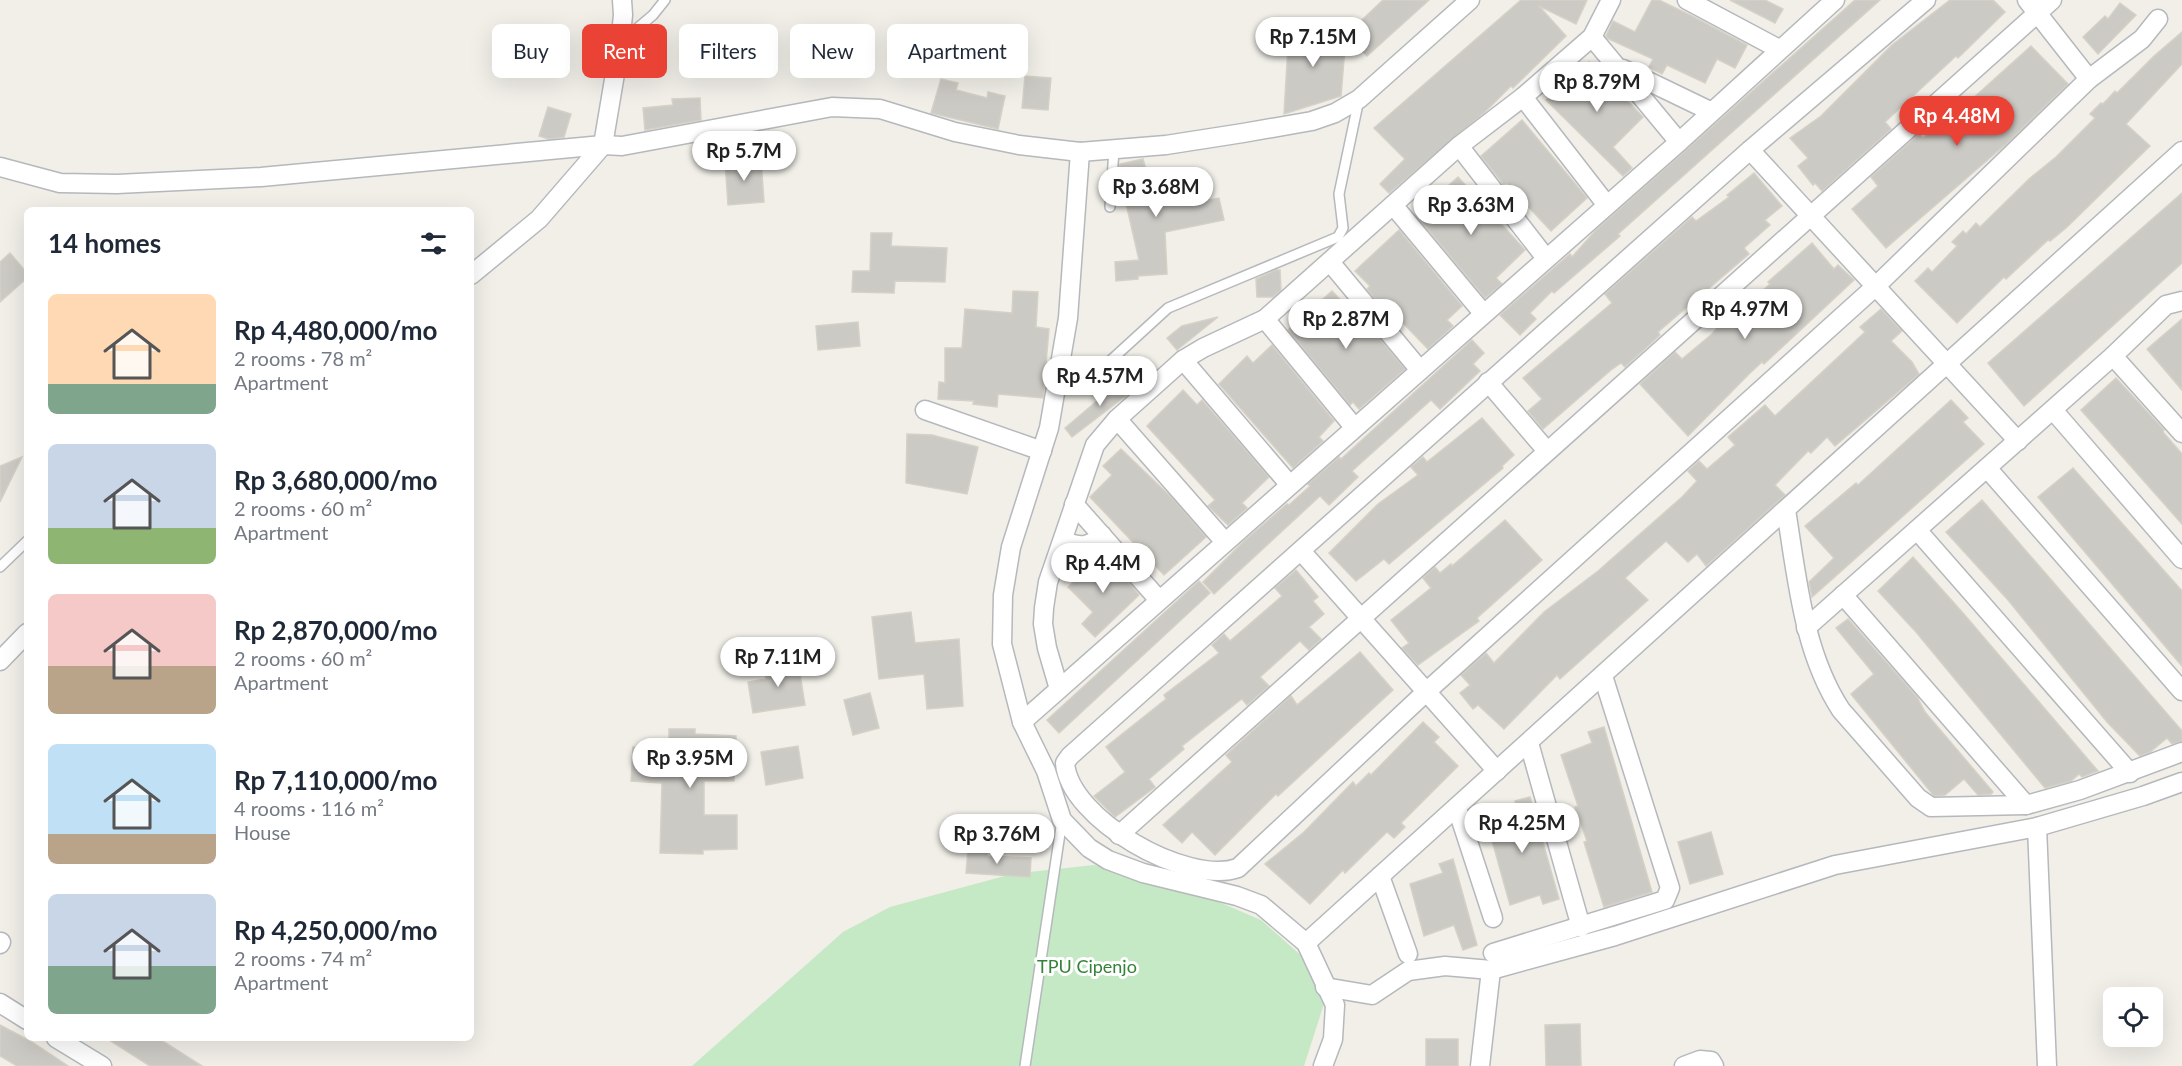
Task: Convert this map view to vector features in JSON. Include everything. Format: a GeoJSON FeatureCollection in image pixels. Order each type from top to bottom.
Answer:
{"type":"FeatureCollection","features":[{"type":"Feature","properties":{"kind":"street"},"geometry":{"type":"LineString","coordinates":[[622,0],[623,24]]}},
{"type":"Feature","properties":{"kind":"street"},"geometry":{"type":"LineString","coordinates":[[0,167],[60,183],[117,184],[261,177],[655,142],[832,107],[880,109],[955,132],[1019,145],[1080,152],[1166,145],[1312,121],[1335,112],[1359,99],[1470,0]]}},
{"type":"Feature","properties":{"kind":"street"},"geometry":{"type":"LineString","coordinates":[[1059,689],[1043,624],[1048,582],[1095,445],[1117,419],[1183,360],[1265,319],[1459,146],[1522,97],[1592,37],[1611,0]]}},
{"type":"Feature","properties":{"kind":"street"},"geometry":{"type":"LineString","coordinates":[[1687,0],[1779,49]]}},
{"type":"Feature","properties":{"kind":"street"},"geometry":{"type":"LineString","coordinates":[[1022,722],[1545,257],[1679,142],[1710,111],[1835,0]]}},
{"type":"Feature","properties":{"kind":"street"},"geometry":{"type":"LineString","coordinates":[[1926,0],[1750,150],[1488,382],[1065,763],[1066,773],[1094,815],[1119,835],[1142,849],[1210,873],[1223,873],[1238,868],[1426,693],[1876,286],[2089,80],[2142,39],[2158,19]]}},
{"type":"Feature","properties":{"kind":"street"},"geometry":{"type":"LineString","coordinates":[[1119,835],[1811,216],[2039,4],[2089,80]]}},
{"type":"Feature","properties":{"kind":"street"},"geometry":{"type":"LineString","coordinates":[[1592,37],[1679,142]]}},
{"type":"Feature","properties":{"kind":"street"},"geometry":{"type":"LineString","coordinates":[[1616,66],[1710,111]]}},
{"type":"Feature","properties":{"kind":"street"},"geometry":{"type":"LineString","coordinates":[[474,273],[539,219],[603,145],[614,78]]}},
{"type":"Feature","properties":{"kind":"street"},"geometry":{"type":"LineString","coordinates":[[1522,97],[1606,204]]}},
{"type":"Feature","properties":{"kind":"street"},"geometry":{"type":"LineString","coordinates":[[1459,146],[1545,257]]}},
{"type":"Feature","properties":{"kind":"street"},"geometry":{"type":"LineString","coordinates":[[1750,150],[2018,441]]}},
{"type":"Feature","properties":{"kind":"street"},"geometry":{"type":"LineString","coordinates":[[1080,152],[1068,318],[1042,451],[1011,547],[1003,595],[1002,644],[1022,722],[1046,771],[1062,820],[1089,848],[1108,860],[1143,873],[1237,896],[1261,905],[1306,943],[1335,1005],[1335,1024],[1323,1066]]}},
{"type":"Feature","properties":{"kind":"street"},"geometry":{"type":"LineString","coordinates":[[1306,943],[1947,364],[2180,157]]}},
{"type":"Feature","properties":{"kind":"street"},"geometry":{"type":"LineString","coordinates":[[1393,205],[1482,313]]}},
{"type":"Feature","properties":{"kind":"street"},"geometry":{"type":"LineString","coordinates":[[1330,262],[1419,369]]}},
{"type":"Feature","properties":{"kind":"street"},"geometry":{"type":"LineString","coordinates":[[1806,628],[2114,356],[2166,305],[2182,301]]}},
{"type":"Feature","properties":{"kind":"street"},"geometry":{"type":"LineString","coordinates":[[1265,319],[1354,427]]}},
{"type":"Feature","properties":{"kind":"street"},"geometry":{"type":"LineString","coordinates":[[2114,356],[2182,433]]}},
{"type":"Feature","properties":{"kind":"street"},"geometry":{"type":"LineString","coordinates":[[1183,360],[1289,484]]}},
{"type":"Feature","properties":{"kind":"street"},"geometry":{"type":"LineString","coordinates":[[1488,382],[1546,451]]}},
{"type":"Feature","properties":{"kind":"street"},"geometry":{"type":"LineString","coordinates":[[925,410],[1042,451]]}},
{"type":"Feature","properties":{"kind":"street"},"geometry":{"type":"LineString","coordinates":[[2053,410],[2182,559]]}},
{"type":"Feature","properties":{"kind":"street"},"geometry":{"type":"LineString","coordinates":[[1117,419],[1225,542]]}},
{"type":"Feature","properties":{"kind":"street"},"geometry":{"type":"LineString","coordinates":[[1987,468],[2182,691]]}},
{"type":"Feature","properties":{"kind":"street"},"geometry":{"type":"LineString","coordinates":[[1074,504],[1159,600]]}},
{"type":"Feature","properties":{"kind":"street"},"geometry":{"type":"LineString","coordinates":[[1786,510],[1806,628],[1832,696],[1841,710],[1923,802],[1941,809],[2026,805],[2130,772],[2182,752]]}},
{"type":"Feature","properties":{"kind":"street"},"geometry":{"type":"LineString","coordinates":[[1917,530],[2130,772]]}},
{"type":"Feature","properties":{"kind":"street"},"geometry":{"type":"LineString","coordinates":[[1063,542],[1081,547],[1094,542],[1102,535]]}},
{"type":"Feature","properties":{"kind":"street"},"geometry":{"type":"LineString","coordinates":[[1301,551],[1497,771]]}},
{"type":"Feature","properties":{"kind":"street"},"geometry":{"type":"LineString","coordinates":[[1843,595],[2026,805]]}},
{"type":"Feature","properties":{"kind":"street"},"geometry":{"type":"LineString","coordinates":[[0,662],[24,636]]}},
{"type":"Feature","properties":{"kind":"street"},"geometry":{"type":"LineString","coordinates":[[1492,961],[1581,927],[1665,900],[1670,888],[1603,676]]}},
{"type":"Feature","properties":{"kind":"street"},"geometry":{"type":"LineString","coordinates":[[1529,743],[1581,927]]}},
{"type":"Feature","properties":{"kind":"street"},"geometry":{"type":"LineString","coordinates":[[1325,987],[1372,995],[1408,971],[1492,961],[1615,936],[1834,866],[2037,827],[2143,796],[2182,782]]}},
{"type":"Feature","properties":{"kind":"street"},"geometry":{"type":"LineString","coordinates":[[1456,808],[1493,918]]}},
{"type":"Feature","properties":{"kind":"street"},"geometry":{"type":"LineString","coordinates":[[2037,827],[2047,1066]]}},
{"type":"Feature","properties":{"kind":"street"},"geometry":{"type":"LineString","coordinates":[[1380,876],[1408,954]]}},
{"type":"Feature","properties":{"kind":"street"},"geometry":{"type":"LineString","coordinates":[[1480,1066],[1492,961]]}},
{"type":"Feature","properties":{"kind":"street"},"geometry":{"type":"LineString","coordinates":[[0,1003],[24,1018]]}},
{"type":"Feature","properties":{"kind":"street"},"geometry":{"type":"LineString","coordinates":[[61,1041],[102,1066]]}},
{"type":"Feature","properties":{"kind":"street"},"geometry":{"type":"LineString","coordinates":[[1684,1066],[1700,1060],[1711,1061],[1714,1066]]}},
{"type":"Feature","properties":{"kind":"lane"},"geometry":{"type":"LineString","coordinates":[[643,24],[665,0]]}},
{"type":"Feature","properties":{"kind":"lane"},"geometry":{"type":"LineString","coordinates":[[1055,391],[1098,372],[1168,308],[1338,237],[1343,228],[1339,194],[1359,99]]}},
{"type":"Feature","properties":{"kind":"lane"},"geometry":{"type":"LineString","coordinates":[[1110,207],[1114,150]]}},
{"type":"Feature","properties":{"kind":"lane"},"geometry":{"type":"LineString","coordinates":[[0,567],[24,544]]}},
{"type":"Feature","properties":{"kind":"lane"},"geometry":{"type":"LineString","coordinates":[[1024,1066],[1062,820]]}},
{"type":"Feature","properties":{"kind":"green space","name":"TPU Cipenjo"},"geometry":{"type":"Polygon","coordinates":[[[1094,865],[1184,887],[1261,920],[1331,982],[1304,1066],[692,1066],[843,932],[890,907],[1012,874],[1094,865]]]}},
{"type":"Feature","properties":{"kind":"building"},"geometry":{"type":"Polygon","coordinates":[[[1383,0],[1429,0],[1367,56],[1346,35],[1383,0]]]}},
{"type":"Feature","properties":{"kind":"building"},"geometry":{"type":"Polygon","coordinates":[[[1521,0],[1587,0],[1576,24],[1539,6],[1566,36],[1513,88],[1511,86],[1485,112],[1389,193],[1380,184],[1405,159],[1374,128],[1521,0]]]}},
{"type":"Feature","properties":{"kind":"building"},"geometry":{"type":"Polygon","coordinates":[[[1652,0],[1659,0],[1747,45],[1735,68],[1717,59],[1705,83],[1667,65],[1662,74],[1649,67],[1653,59],[1606,36],[1613,21],[1635,32],[1652,0]]]}},
{"type":"Feature","properties":{"kind":"building"},"geometry":{"type":"Polygon","coordinates":[[[1730,0],[1765,0],[1783,9],[1775,23],[1730,0]]]}},
{"type":"Feature","properties":{"kind":"building"},"geometry":{"type":"Polygon","coordinates":[[[1855,0],[1880,0],[1618,234],[1620,236],[1554,293],[1552,291],[1530,313],[1536,319],[1520,335],[1500,315],[1570,254],[1572,257],[1596,230],[1855,0]]]}},
{"type":"Feature","properties":{"kind":"building"},"geometry":{"type":"Polygon","coordinates":[[[1950,0],[1993,0],[2005,12],[1958,58],[1956,56],[1885,122],[1891,129],[1822,191],[1815,183],[1813,185],[1798,166],[1808,158],[1790,138],[1821,116],[1892,45],[1950,0]]]}},
{"type":"Feature","properties":{"kind":"building"},"geometry":{"type":"Polygon","coordinates":[[[2120,3],[2136,15],[2098,54],[2083,37],[2105,16],[2108,19],[2120,3]]]}},
{"type":"Feature","properties":{"kind":"building"},"geometry":{"type":"Polygon","coordinates":[[[1289,28],[1346,35],[1341,96],[1284,114],[1289,28]]]}},
{"type":"Feature","properties":{"kind":"building"},"geometry":{"type":"Polygon","coordinates":[[[2182,32],[2182,64],[2126,124],[2150,146],[2066,228],[2050,241],[2048,240],[2006,279],[2004,277],[1957,323],[1915,281],[1928,268],[1932,272],[1957,246],[1952,242],[1963,231],[1966,234],[1976,223],[1980,227],[2030,178],[2056,157],[2095,118],[2090,114],[2101,103],[2103,104],[2115,91],[2117,93],[2182,32]]]}},
{"type":"Feature","properties":{"kind":"building"},"geometry":{"type":"Polygon","coordinates":[[[2031,46],[2068,84],[2006,144],[1886,248],[1852,209],[1878,186],[1871,177],[1919,134],[1923,138],[1961,109],[2031,46]]]}},
{"type":"Feature","properties":{"kind":"building"},"geometry":{"type":"Polygon","coordinates":[[[1589,62],[1643,117],[1613,147],[1632,168],[1623,176],[1546,100],[1589,62]]]}},
{"type":"Feature","properties":{"kind":"building"},"geometry":{"type":"Polygon","coordinates":[[[1025,78],[1051,78],[1048,110],[1022,108],[1025,78]]]}},
{"type":"Feature","properties":{"kind":"building"},"geometry":{"type":"Polygon","coordinates":[[[941,79],[958,83],[956,90],[987,98],[988,92],[1005,96],[998,129],[931,113],[941,79]]]}},
{"type":"Feature","properties":{"kind":"building"},"geometry":{"type":"Polygon","coordinates":[[[700,98],[701,120],[645,130],[643,108],[673,105],[672,99],[700,98]]]}},
{"type":"Feature","properties":{"kind":"building"},"geometry":{"type":"Polygon","coordinates":[[[548,107],[571,114],[564,137],[549,139],[539,136],[548,107]]]}},
{"type":"Feature","properties":{"kind":"building"},"geometry":{"type":"Polygon","coordinates":[[[1522,120],[1587,198],[1551,231],[1506,183],[1504,185],[1481,156],[1522,120]]]}},
{"type":"Feature","properties":{"kind":"building"},"geometry":{"type":"Polygon","coordinates":[[[761,159],[764,202],[728,205],[725,161],[761,159]]]}},
{"type":"Feature","properties":{"kind":"building"},"geometry":{"type":"Polygon","coordinates":[[[1143,159],[1147,173],[1169,168],[1177,206],[1219,198],[1224,220],[1165,232],[1167,274],[1138,276],[1138,279],[1116,281],[1115,262],[1139,260],[1119,173],[1120,164],[1143,159]]]}},
{"type":"Feature","properties":{"kind":"building"},"geometry":{"type":"Polygon","coordinates":[[[1754,173],[1782,206],[1765,220],[1770,225],[1744,248],[1749,254],[1658,332],[1660,335],[1625,367],[1621,363],[1611,370],[1543,429],[1528,411],[1542,399],[1523,378],[1612,303],[1605,294],[1692,217],[1696,221],[1729,197],[1727,195],[1754,173]]]}},
{"type":"Feature","properties":{"kind":"building"},"geometry":{"type":"Polygon","coordinates":[[[1458,177],[1525,250],[1496,278],[1502,284],[1485,298],[1416,215],[1458,177]]]}},
{"type":"Feature","properties":{"kind":"building"},"geometry":{"type":"Polygon","coordinates":[[[2182,193],[2182,263],[2024,406],[1988,363],[2182,193]]]}},
{"type":"Feature","properties":{"kind":"building"},"geometry":{"type":"Polygon","coordinates":[[[1399,230],[1462,306],[1447,320],[1453,326],[1428,349],[1398,318],[1394,322],[1367,289],[1370,286],[1355,271],[1399,230]]]}},
{"type":"Feature","properties":{"kind":"building"},"geometry":{"type":"Polygon","coordinates":[[[871,233],[892,233],[891,246],[947,248],[945,282],[895,281],[894,293],[852,292],[853,271],[870,271],[871,233]]]}},
{"type":"Feature","properties":{"kind":"building"},"geometry":{"type":"Polygon","coordinates":[[[1812,243],[1834,269],[1838,265],[1854,280],[1764,364],[1762,362],[1749,374],[1688,436],[1640,384],[1675,352],[1682,359],[1712,334],[1731,311],[1734,314],[1745,306],[1812,243]]]}},
{"type":"Feature","properties":{"kind":"building"},"geometry":{"type":"Polygon","coordinates":[[[10,253],[24,269],[24,281],[0,302],[0,262],[10,253]]]}},
{"type":"Feature","properties":{"kind":"building"},"geometry":{"type":"Polygon","coordinates":[[[1280,270],[1281,290],[1273,297],[1257,297],[1256,279],[1280,270]]]}},
{"type":"Feature","properties":{"kind":"building"},"geometry":{"type":"Polygon","coordinates":[[[1013,291],[1038,292],[1036,327],[1049,329],[1043,398],[998,394],[997,407],[973,404],[974,401],[938,399],[939,382],[945,383],[945,348],[962,348],[965,309],[1012,313],[1013,291]]]}},
{"type":"Feature","properties":{"kind":"building"},"geometry":{"type":"Polygon","coordinates":[[[1332,291],[1348,308],[1351,305],[1405,369],[1359,409],[1353,402],[1350,405],[1288,330],[1332,291]]]}},
{"type":"Feature","properties":{"kind":"building"},"geometry":{"type":"Polygon","coordinates":[[[1881,309],[1902,331],[1891,341],[1912,362],[1919,374],[1835,446],[1827,437],[1811,453],[1808,451],[1775,485],[1785,495],[1706,566],[1697,554],[1688,562],[1666,541],[1625,578],[1648,600],[1560,679],[1557,675],[1504,729],[1478,705],[1473,709],[1460,693],[1470,685],[1461,675],[1486,653],[1494,663],[1544,612],[1598,571],[1682,497],[1697,481],[1688,471],[1699,461],[1707,469],[1735,445],[1728,437],[1765,405],[1775,416],[1865,332],[1860,327],[1881,309]]]}},
{"type":"Feature","properties":{"kind":"building"},"geometry":{"type":"Polygon","coordinates":[[[1218,317],[1177,350],[1167,338],[1182,326],[1218,317]]]}},
{"type":"Feature","properties":{"kind":"building"},"geometry":{"type":"Polygon","coordinates":[[[2182,319],[2182,390],[2147,349],[2182,319]]]}},
{"type":"Feature","properties":{"kind":"building"},"geometry":{"type":"Polygon","coordinates":[[[858,322],[860,346],[818,350],[816,326],[858,322]]]}},
{"type":"Feature","properties":{"kind":"building"},"geometry":{"type":"Polygon","coordinates":[[[1472,340],[1484,353],[1473,364],[1480,371],[1440,409],[1431,400],[1352,471],[1358,477],[1329,505],[1320,496],[1214,594],[1203,582],[1244,541],[1287,504],[1289,505],[1310,486],[1308,484],[1339,457],[1341,459],[1472,340]]]}},
{"type":"Feature","properties":{"kind":"building"},"geometry":{"type":"Polygon","coordinates":[[[1272,345],[1334,421],[1319,437],[1323,441],[1293,468],[1219,384],[1247,356],[1253,363],[1272,345]]]}},
{"type":"Feature","properties":{"kind":"building"},"geometry":{"type":"Polygon","coordinates":[[[1124,378],[1133,390],[1072,437],[1065,428],[1124,378]]]}},
{"type":"Feature","properties":{"kind":"building"},"geometry":{"type":"Polygon","coordinates":[[[2116,378],[2164,430],[2163,432],[2182,454],[2182,524],[2081,410],[2116,378]]]}},
{"type":"Feature","properties":{"kind":"building"},"geometry":{"type":"Polygon","coordinates":[[[1183,390],[1197,405],[1202,400],[1269,477],[1242,503],[1247,508],[1228,525],[1208,506],[1215,500],[1147,426],[1183,390]]]}},
{"type":"Feature","properties":{"kind":"building"},"geometry":{"type":"Polygon","coordinates":[[[1951,400],[1968,418],[1963,422],[1984,444],[1812,597],[1809,582],[1834,558],[1805,526],[1856,483],[1858,485],[1951,400]]]}},
{"type":"Feature","properties":{"kind":"building"},"geometry":{"type":"Polygon","coordinates":[[[1482,418],[1514,455],[1502,466],[1503,468],[1389,564],[1384,559],[1356,581],[1329,553],[1378,504],[1418,475],[1411,467],[1423,457],[1427,462],[1482,418]]]}},
{"type":"Feature","properties":{"kind":"building"},"geometry":{"type":"Polygon","coordinates":[[[907,434],[932,435],[978,447],[967,494],[906,483],[907,434]]]}},
{"type":"Feature","properties":{"kind":"building"},"geometry":{"type":"Polygon","coordinates":[[[1121,449],[1173,499],[1206,537],[1164,575],[1090,497],[1112,475],[1103,466],[1121,449]]]}},
{"type":"Feature","properties":{"kind":"building"},"geometry":{"type":"Polygon","coordinates":[[[22,457],[0,502],[0,466],[22,457]]]}},
{"type":"Feature","properties":{"kind":"building"},"geometry":{"type":"Polygon","coordinates":[[[2073,468],[2182,591],[2182,666],[2038,497],[2073,468]]]}},
{"type":"Feature","properties":{"kind":"building"},"geometry":{"type":"Polygon","coordinates":[[[1982,500],[2182,731],[2182,741],[2172,744],[2167,738],[2150,752],[2140,756],[2107,722],[2008,600],[1946,532],[1982,500]]]}},
{"type":"Feature","properties":{"kind":"building"},"geometry":{"type":"Polygon","coordinates":[[[1505,520],[1542,560],[1477,618],[1479,621],[1418,665],[1402,648],[1409,643],[1391,620],[1431,588],[1423,578],[1435,567],[1440,573],[1451,564],[1452,566],[1505,520]]]}},
{"type":"Feature","properties":{"kind":"building"},"geometry":{"type":"Polygon","coordinates":[[[1104,554],[1139,595],[1095,637],[1082,624],[1093,612],[1068,587],[1104,554]]]}},
{"type":"Feature","properties":{"kind":"building"},"geometry":{"type":"Polygon","coordinates":[[[1913,557],[2098,771],[2082,777],[2079,774],[2071,781],[2045,788],[1916,632],[1878,591],[1913,557]]]}},
{"type":"Feature","properties":{"kind":"building"},"geometry":{"type":"Polygon","coordinates":[[[1296,570],[1318,597],[1313,601],[1324,614],[1309,627],[1321,639],[1309,650],[1300,641],[1260,677],[1269,686],[1247,705],[1242,699],[1239,701],[1182,746],[1184,749],[1149,779],[1155,787],[1115,817],[1094,796],[1125,772],[1106,747],[1166,699],[1164,695],[1219,653],[1212,645],[1224,634],[1230,641],[1282,596],[1275,588],[1296,570]]]}},
{"type":"Feature","properties":{"kind":"building"},"geometry":{"type":"Polygon","coordinates":[[[1199,581],[1210,593],[1059,733],[1047,720],[1199,581]]]}},
{"type":"Feature","properties":{"kind":"building"},"geometry":{"type":"Polygon","coordinates":[[[911,612],[915,643],[959,639],[963,706],[927,709],[924,674],[879,679],[872,617],[911,612]]]}},
{"type":"Feature","properties":{"kind":"building"},"geometry":{"type":"Polygon","coordinates":[[[1848,619],[1917,697],[1925,712],[1993,792],[1991,794],[1978,795],[1964,779],[1945,795],[1934,796],[1851,694],[1874,674],[1836,628],[1848,619]]]}},
{"type":"Feature","properties":{"kind":"building"},"geometry":{"type":"Polygon","coordinates":[[[1360,652],[1393,690],[1278,796],[1276,794],[1215,855],[1192,832],[1182,843],[1163,825],[1232,762],[1226,755],[1291,696],[1297,705],[1360,652]]]}},
{"type":"Feature","properties":{"kind":"building"},"geometry":{"type":"Polygon","coordinates":[[[798,661],[805,705],[753,713],[748,682],[766,679],[764,666],[798,661]]]}},
{"type":"Feature","properties":{"kind":"building"},"geometry":{"type":"Polygon","coordinates":[[[870,693],[879,728],[853,735],[844,700],[870,693]]]}},
{"type":"Feature","properties":{"kind":"building"},"geometry":{"type":"Polygon","coordinates":[[[1423,722],[1439,737],[1434,742],[1458,766],[1401,823],[1405,827],[1394,838],[1387,832],[1345,873],[1343,870],[1310,904],[1265,864],[1304,832],[1353,782],[1356,786],[1369,773],[1371,775],[1423,722]]]}},
{"type":"Feature","properties":{"kind":"building"},"geometry":{"type":"Polygon","coordinates":[[[1604,727],[1652,892],[1604,907],[1584,842],[1587,841],[1575,807],[1578,806],[1561,755],[1592,743],[1588,732],[1604,727]]]}},
{"type":"Feature","properties":{"kind":"building"},"geometry":{"type":"Polygon","coordinates":[[[669,729],[695,729],[695,734],[736,736],[734,781],[704,781],[704,815],[737,815],[737,849],[703,850],[703,854],[660,853],[662,783],[631,781],[633,747],[669,748],[669,729]]]}},
{"type":"Feature","properties":{"kind":"building"},"geometry":{"type":"Polygon","coordinates":[[[798,746],[803,778],[766,785],[761,752],[798,746]]]}},
{"type":"Feature","properties":{"kind":"building"},"geometry":{"type":"Polygon","coordinates":[[[1530,797],[1559,899],[1543,904],[1540,895],[1510,905],[1486,819],[1517,807],[1515,801],[1530,797]]]}},
{"type":"Feature","properties":{"kind":"building"},"geometry":{"type":"Polygon","coordinates":[[[1711,832],[1723,874],[1690,884],[1678,842],[1711,832]]]}},
{"type":"Feature","properties":{"kind":"building"},"geometry":{"type":"Polygon","coordinates":[[[968,849],[988,850],[987,856],[1031,858],[1030,877],[966,873],[968,849]]]}},
{"type":"Feature","properties":{"kind":"building"},"geometry":{"type":"Polygon","coordinates":[[[1453,859],[1477,945],[1463,950],[1454,925],[1424,936],[1410,884],[1443,873],[1439,864],[1453,859]]]}},
{"type":"Feature","properties":{"kind":"building"},"geometry":{"type":"Polygon","coordinates":[[[1580,1024],[1581,1066],[1546,1066],[1545,1025],[1580,1024]]]}},
{"type":"Feature","properties":{"kind":"building"},"geometry":{"type":"Polygon","coordinates":[[[0,1025],[24,1038],[24,1041],[32,1042],[68,1066],[17,1066],[0,1056],[0,1025]]]}},
{"type":"Feature","properties":{"kind":"building"},"geometry":{"type":"Polygon","coordinates":[[[1426,1039],[1458,1039],[1458,1066],[1426,1066],[1426,1039]]]}},
{"type":"Feature","properties":{"kind":"building"},"geometry":{"type":"Polygon","coordinates":[[[111,1041],[163,1041],[202,1066],[150,1066],[111,1041]]]}}]}
